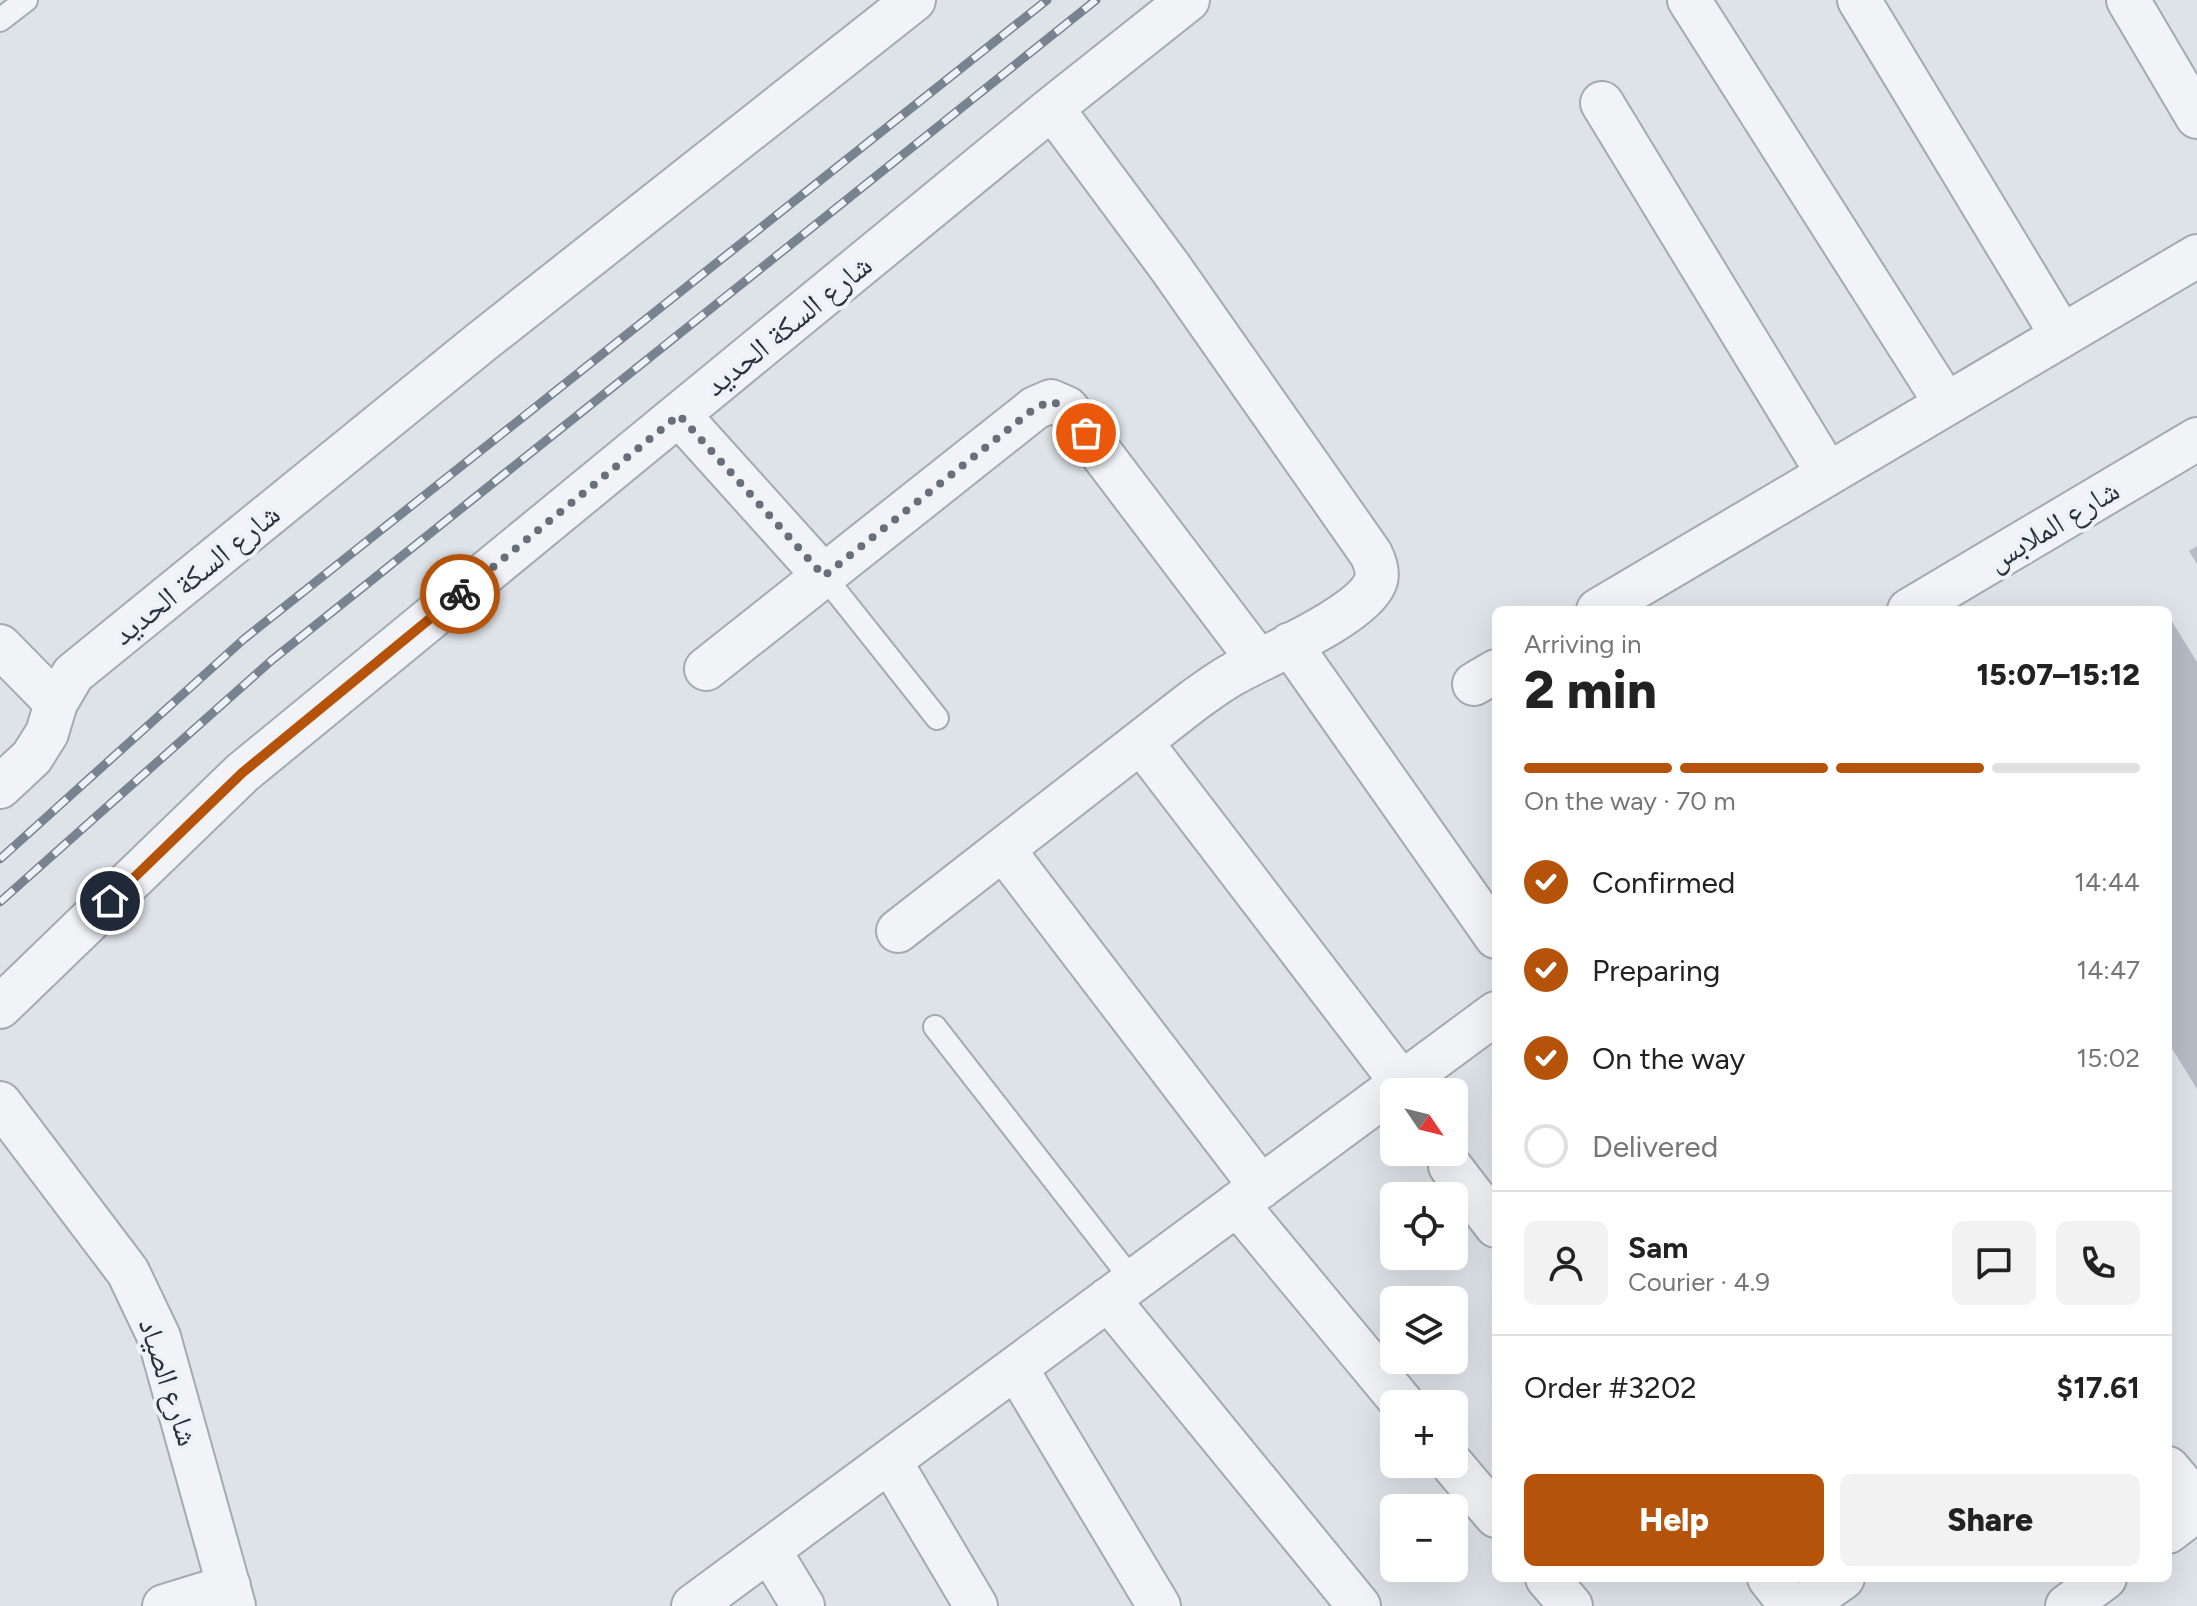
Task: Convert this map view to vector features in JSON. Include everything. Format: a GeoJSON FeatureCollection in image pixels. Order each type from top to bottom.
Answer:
{"type":"FeatureCollection","features":[{"type":"Feature","properties":{"kind":"street","name":"شارع السكة الحديد"},"geometry":{"type":"LineString","coordinates":[[0,787],[32,757],[47,733],[56,703],[73,674],[480,343],[914,0]]}},
{"type":"Feature","properties":{"kind":"street","name":"شارع السكة الحديد"},"geometry":{"type":"LineString","coordinates":[[0,1007],[242,773],[1052,108],[1188,0]]}},
{"type":"Feature","properties":{"kind":"street"},"geometry":{"type":"LineString","coordinates":[[1689,0],[1946,404]]}},
{"type":"Feature","properties":{"kind":"street"},"geometry":{"type":"LineString","coordinates":[[1859,0],[2062,336]]}},
{"type":"Feature","properties":{"kind":"street"},"geometry":{"type":"LineString","coordinates":[[2128,0],[2197,117]]}},
{"type":"Feature","properties":{"kind":"street"},"geometry":{"type":"LineString","coordinates":[[1602,103],[1828,474]]}},
{"type":"Feature","properties":{"kind":"street"},"geometry":{"type":"LineString","coordinates":[[898,931],[1217,684],[1340,618],[1376,582],[1375,563],[1170,267],[1052,108]]}},
{"type":"Feature","properties":{"kind":"street"},"geometry":{"type":"LineString","coordinates":[[1605,606],[2197,256]]}},
{"type":"Feature","properties":{"kind":"street"},"geometry":{"type":"LineString","coordinates":[[706,669],[1035,408],[1051,401],[1067,408],[1274,652],[1492,932]]}},
{"type":"Feature","properties":{"kind":"street"},"geometry":{"type":"LineString","coordinates":[[679,415],[824,576]]}},
{"type":"Feature","properties":{"kind":"street","name":"شارع الملابس"},"geometry":{"type":"LineString","coordinates":[[1916,606],[2197,439]]}},
{"type":"Feature","properties":{"kind":"street"},"geometry":{"type":"LineString","coordinates":[[0,646],[56,703]]}},
{"type":"Feature","properties":{"kind":"street"},"geometry":{"type":"LineString","coordinates":[[1141,742],[1398,1078]]}},
{"type":"Feature","properties":{"kind":"street"},"geometry":{"type":"LineString","coordinates":[[1003,849],[1249,1196],[1393,1390]]}},
{"type":"Feature","properties":{"kind":"street"},"geometry":{"type":"LineString","coordinates":[[1409,1078],[1492,1016]]}},
{"type":"Feature","properties":{"kind":"street"},"geometry":{"type":"LineString","coordinates":[[693,1606],[1380,1099]]}},
{"type":"Feature","properties":{"kind":"street","name":"شارع الصياد"},"geometry":{"type":"LineString","coordinates":[[0,1103],[128,1272],[159,1337],[232,1596]]}},
{"type":"Feature","properties":{"kind":"street"},"geometry":{"type":"LineString","coordinates":[[1450,1166],[1492,1221]]}},
{"type":"Feature","properties":{"kind":"street"},"geometry":{"type":"LineString","coordinates":[[1121,1290],[1359,1606]]}},
{"type":"Feature","properties":{"kind":"street"},"geometry":{"type":"LineString","coordinates":[[1016,1368],[1159,1606]]}},
{"type":"Feature","properties":{"kind":"street"},"geometry":{"type":"LineString","coordinates":[[890,1461],[976,1606]]}},
{"type":"Feature","properties":{"kind":"street"},"geometry":{"type":"LineString","coordinates":[[2172,1473],[2197,1502]]}},
{"type":"Feature","properties":{"kind":"street"},"geometry":{"type":"LineString","coordinates":[[1464,1478],[1492,1511]]}},
{"type":"Feature","properties":{"kind":"street"},"geometry":{"type":"LineString","coordinates":[[2172,1529],[2197,1510]]}},
{"type":"Feature","properties":{"kind":"street"},"geometry":{"type":"LineString","coordinates":[[769,1550],[803,1606]]}},
{"type":"Feature","properties":{"kind":"street"},"geometry":{"type":"LineString","coordinates":[[1550,1582],[1571,1606]]}},
{"type":"Feature","properties":{"kind":"street"},"geometry":{"type":"LineString","coordinates":[[1772,1582],[1791,1606]]}},
{"type":"Feature","properties":{"kind":"street"},"geometry":{"type":"LineString","coordinates":[[1803,1606],[1837,1582]]}},
{"type":"Feature","properties":{"kind":"street"},"geometry":{"type":"LineString","coordinates":[[2067,1606],[2100,1582]]}},
{"type":"Feature","properties":{"kind":"street"},"geometry":{"type":"LineString","coordinates":[[164,1606],[232,1596]]}},
{"type":"Feature","properties":{"kind":"lane"},"geometry":{"type":"LineString","coordinates":[[0,20],[26,0]]}},
{"type":"Feature","properties":{"kind":"lane"},"geometry":{"type":"LineString","coordinates":[[824,576],[937,718]]}},
{"type":"Feature","properties":{"kind":"lane"},"geometry":{"type":"LineString","coordinates":[[935,1027],[1121,1290]]}},
{"type":"Feature","properties":{"kind":"building"},"geometry":{"type":"Polygon","coordinates":[[[2197,546],[2197,564],[2189,551],[2197,546]]]}},
{"type":"Feature","properties":{"kind":"building"},"geometry":{"type":"Polygon","coordinates":[[[2172,621],[2197,662],[2197,1089],[2172,1048],[2172,621]]]}},
{"type":"Feature","properties":{"kind":"railway"},"geometry":{"type":"LineString","coordinates":[[0,859],[244,639],[1047,0]]}},
{"type":"Feature","properties":{"kind":"railway"},"geometry":{"type":"LineString","coordinates":[[0,902],[272,660],[1096,0]]}},
{"type":"Feature","properties":{"kind":"way so far"},"geometry":{"type":"LineString","coordinates":[[460,594],[679,415],[824,576],[1035,408],[1051,401],[1067,408],[1086,433]]}},
{"type":"Feature","properties":{"kind":"route"},"geometry":{"type":"LineString","coordinates":[[110,901],[242,773],[460,594]]}}]}
